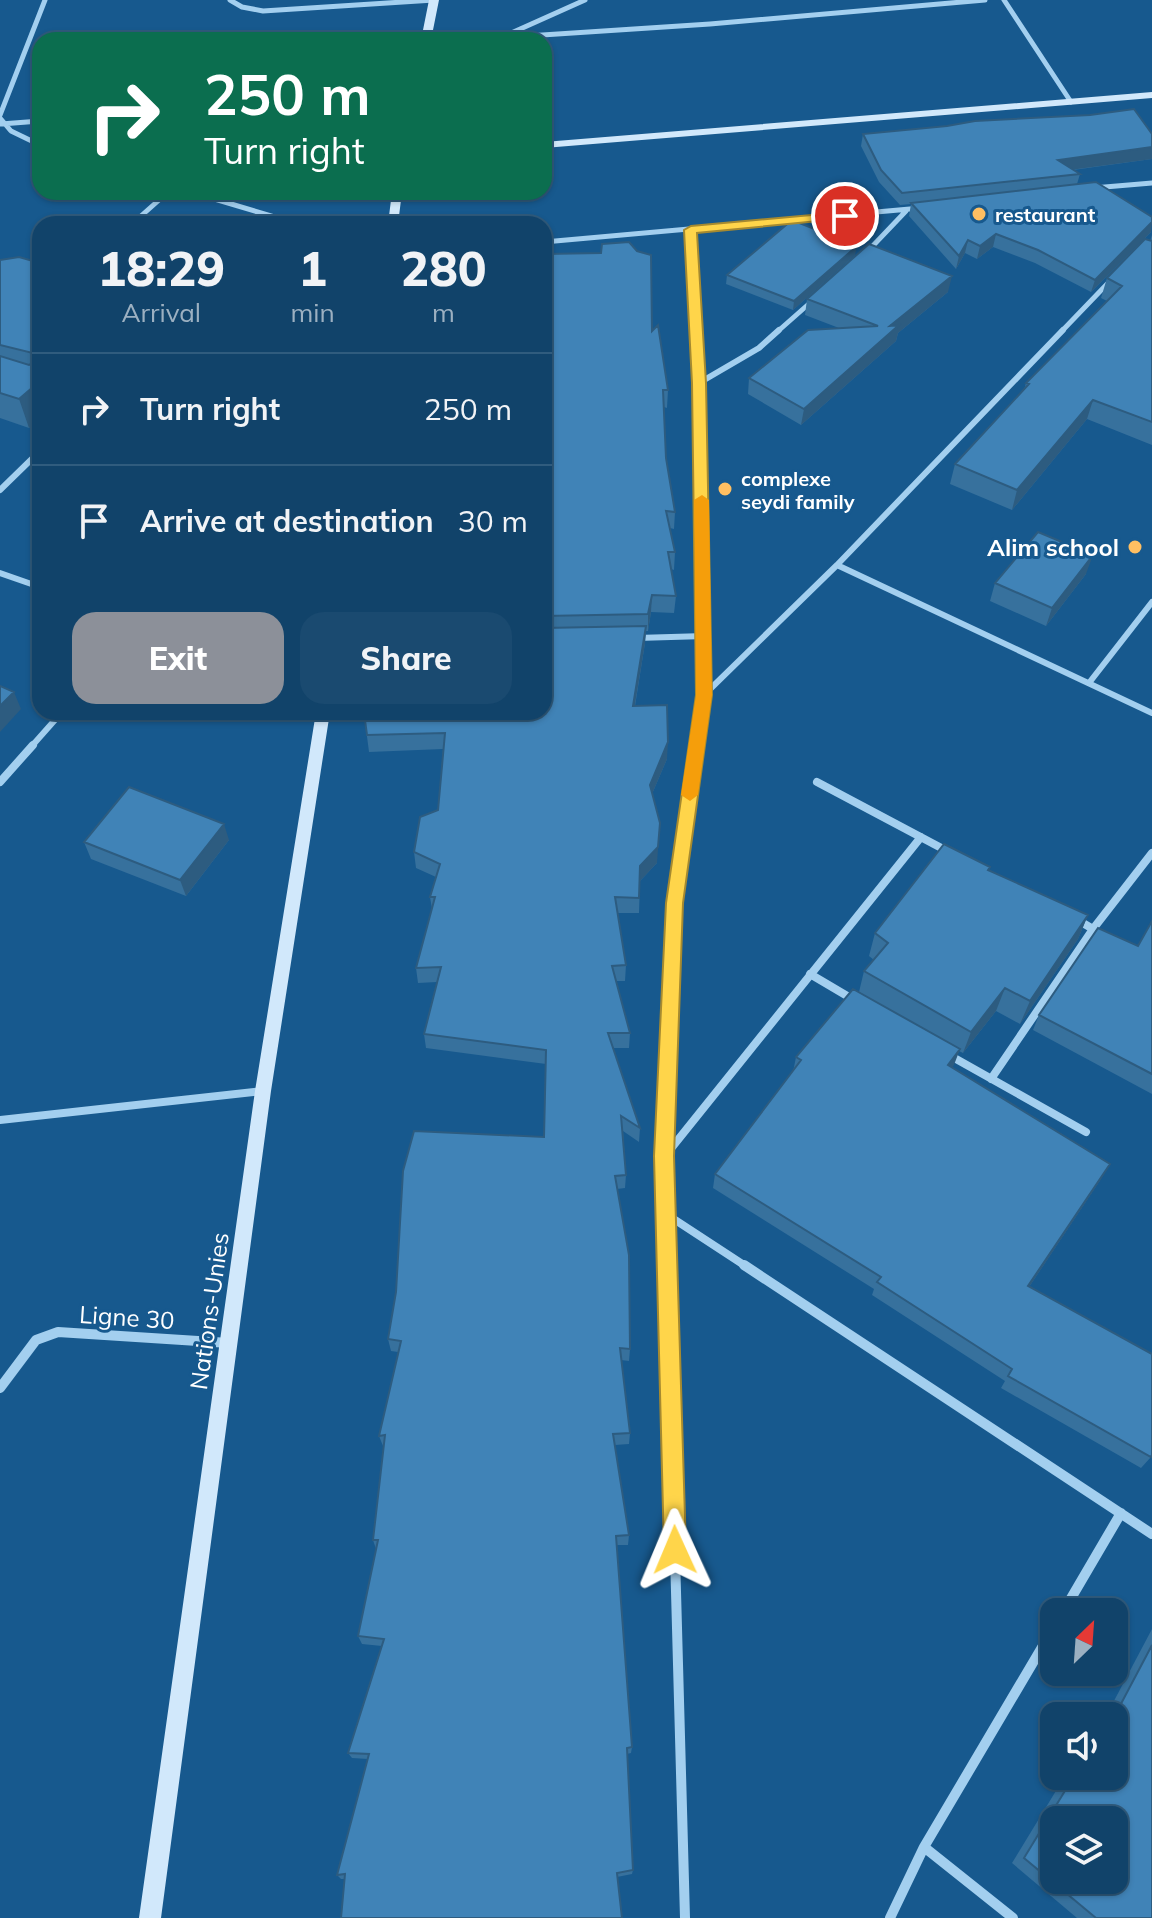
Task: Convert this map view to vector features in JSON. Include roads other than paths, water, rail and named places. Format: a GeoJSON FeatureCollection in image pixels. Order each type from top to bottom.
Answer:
{"type":"FeatureCollection","features":[{"type":"Feature","properties":{"kind":"main road"},"geometry":{"type":"LineString","coordinates":[[428,32],[434,0]]}},
{"type":"Feature","properties":{"kind":"main road"},"geometry":{"type":"LineString","coordinates":[[552,144],[1152,95]]}},
{"type":"Feature","properties":{"kind":"main road","name":"Nations-Unies"},"geometry":{"type":"LineString","coordinates":[[150,1918],[263,1091],[322,720]]}},
{"type":"Feature","properties":{"kind":"street"},"geometry":{"type":"LineString","coordinates":[[33,32],[45,0]]}},
{"type":"Feature","properties":{"kind":"street"},"geometry":{"type":"LineString","coordinates":[[230,0],[242,7],[263,11],[434,0]]}},
{"type":"Feature","properties":{"kind":"street"},"geometry":{"type":"LineString","coordinates":[[512,32],[585,0]]}},
{"type":"Feature","properties":{"kind":"street"},"geometry":{"type":"LineString","coordinates":[[907,5],[916,0]]}},
{"type":"Feature","properties":{"kind":"street"},"geometry":{"type":"LineString","coordinates":[[552,34],[710,24],[985,0]]}},
{"type":"Feature","properties":{"kind":"street"},"geometry":{"type":"LineString","coordinates":[[1004,0],[1071,102]]}},
{"type":"Feature","properties":{"kind":"street"},"geometry":{"type":"LineString","coordinates":[[0,120],[32,35]]}},
{"type":"Feature","properties":{"kind":"street"},"geometry":{"type":"LineString","coordinates":[[0,120],[32,121]]}},
{"type":"Feature","properties":{"kind":"street"},"geometry":{"type":"LineString","coordinates":[[0,120],[32,140]]}},
{"type":"Feature","properties":{"kind":"street"},"geometry":{"type":"LineString","coordinates":[[1090,188],[1152,183]]}},
{"type":"Feature","properties":{"kind":"street"},"geometry":{"type":"LineString","coordinates":[[141,216],[159,200]]}},
{"type":"Feature","properties":{"kind":"street"},"geometry":{"type":"LineString","coordinates":[[218,200],[271,216]]}},
{"type":"Feature","properties":{"kind":"street"},"geometry":{"type":"LineString","coordinates":[[552,241],[922,208]]}},
{"type":"Feature","properties":{"kind":"street"},"geometry":{"type":"LineString","coordinates":[[862,256],[907,210]]}},
{"type":"Feature","properties":{"kind":"street"},"geometry":{"type":"LineString","coordinates":[[685,1918],[664,1156],[674,903],[704,695],[699,383],[691,230]]}},
{"type":"Feature","properties":{"kind":"street"},"geometry":{"type":"LineString","coordinates":[[704,695],[837,565],[1116,275]]}},
{"type":"Feature","properties":{"kind":"street"},"geometry":{"type":"LineString","coordinates":[[699,383],[759,348],[815,299]]}},
{"type":"Feature","properties":{"kind":"street"},"geometry":{"type":"LineString","coordinates":[[0,490],[32,459]]}},
{"type":"Feature","properties":{"kind":"street"},"geometry":{"type":"LineString","coordinates":[[837,565],[1152,713]]}},
{"type":"Feature","properties":{"kind":"street"},"geometry":{"type":"LineString","coordinates":[[0,573],[32,584]]}},
{"type":"Feature","properties":{"kind":"street"},"geometry":{"type":"LineString","coordinates":[[1089,683],[1152,602]]}},
{"type":"Feature","properties":{"kind":"street"},"geometry":{"type":"LineString","coordinates":[[632,638],[705,636]]}},
{"type":"Feature","properties":{"kind":"street"},"geometry":{"type":"LineString","coordinates":[[0,782],[55,720]]}},
{"type":"Feature","properties":{"kind":"street"},"geometry":{"type":"LineString","coordinates":[[817,782],[961,858]]}},
{"type":"Feature","properties":{"kind":"street"},"geometry":{"type":"LineString","coordinates":[[664,1156],[921,837]]}},
{"type":"Feature","properties":{"kind":"street"},"geometry":{"type":"LineString","coordinates":[[991,1079],[1093,929],[1152,853]]}},
{"type":"Feature","properties":{"kind":"street"},"geometry":{"type":"LineString","coordinates":[[1067,915],[1093,929]]}},
{"type":"Feature","properties":{"kind":"street"},"geometry":{"type":"LineString","coordinates":[[810,974],[863,1005]]}},
{"type":"Feature","properties":{"kind":"street"},"geometry":{"type":"LineString","coordinates":[[943,1052],[1086,1132]]}},
{"type":"Feature","properties":{"kind":"street"},"geometry":{"type":"LineString","coordinates":[[0,1120],[263,1091]]}},
{"type":"Feature","properties":{"kind":"street"},"geometry":{"type":"LineString","coordinates":[[666,1214],[1152,1534]]}},
{"type":"Feature","properties":{"kind":"street","name":"Ligne 30"},"geometry":{"type":"LineString","coordinates":[[0,1388],[36,1340],[58,1332],[229,1343]]}},
{"type":"Feature","properties":{"kind":"street"},"geometry":{"type":"LineString","coordinates":[[1071,1598],[1121,1513]]}},
{"type":"Feature","properties":{"kind":"street"},"geometry":{"type":"LineString","coordinates":[[890,1918],[924,1847],[1040,1651]]}},
{"type":"Feature","properties":{"kind":"street"},"geometry":{"type":"LineString","coordinates":[[924,1847],[1013,1918]]}},
{"type":"Feature","properties":{"kind":"place","name":"restaurant"},"geometry":{"type":"Point","coordinates":[979,214]}},
{"type":"Feature","properties":{"kind":"place","name":"complexe seydi family"},"geometry":{"type":"Point","coordinates":[725,489]}},
{"type":"Feature","properties":{"kind":"place","name":"Alim school"},"geometry":{"type":"Point","coordinates":[1135,547]}}]}
